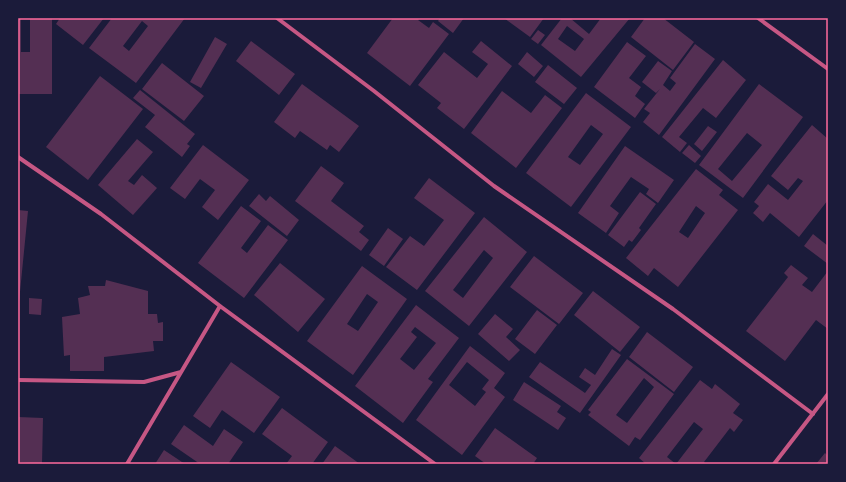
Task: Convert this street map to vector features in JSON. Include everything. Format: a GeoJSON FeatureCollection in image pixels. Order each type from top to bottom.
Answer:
{"type":"FeatureCollection","features":[{"type":"Feature","properties":{"kind":"street"},"geometry":{"type":"LineString","coordinates":[[278,18],[374,91],[494,186],[673,310],[813,414]]}},
{"type":"Feature","properties":{"kind":"street"},"geometry":{"type":"LineString","coordinates":[[758,18],[828,69]]}},
{"type":"Feature","properties":{"kind":"street"},"geometry":{"type":"LineString","coordinates":[[18,156],[101,214],[220,306],[435,464]]}},
{"type":"Feature","properties":{"kind":"street"},"geometry":{"type":"LineString","coordinates":[[127,464],[220,306]]}},
{"type":"Feature","properties":{"kind":"street"},"geometry":{"type":"LineString","coordinates":[[18,380],[144,382],[181,372]]}},
{"type":"Feature","properties":{"kind":"street"},"geometry":{"type":"LineString","coordinates":[[774,464],[828,394]]}},
{"type":"Feature","properties":{"kind":"building"},"geometry":{"type":"Polygon","coordinates":[[[18,18],[21,18],[21,52],[30,52],[30,18],[52,18],[52,94],[18,94],[18,18]]]}},
{"type":"Feature","properties":{"kind":"building"},"geometry":{"type":"Polygon","coordinates":[[[60,18],[104,18],[83,45],[56,24],[60,18]]]}},
{"type":"Feature","properties":{"kind":"building"},"geometry":{"type":"Polygon","coordinates":[[[112,18],[185,18],[136,83],[89,48],[112,18]],[[142,21],[123,46],[129,51],[148,26],[142,21]]]}},
{"type":"Feature","properties":{"kind":"building"},"geometry":{"type":"Polygon","coordinates":[[[393,18],[420,18],[418,20],[429,28],[433,22],[449,34],[410,86],[367,53],[393,18]]]}},
{"type":"Feature","properties":{"kind":"building"},"geometry":{"type":"Polygon","coordinates":[[[440,18],[464,18],[453,33],[438,21],[440,18]]]}},
{"type":"Feature","properties":{"kind":"building"},"geometry":{"type":"Polygon","coordinates":[[[504,18],[544,18],[530,37],[504,18]]]}},
{"type":"Feature","properties":{"kind":"building"},"geometry":{"type":"Polygon","coordinates":[[[562,18],[570,18],[589,34],[601,18],[630,18],[581,77],[541,45],[562,18]],[[567,26],[558,39],[575,51],[584,39],[567,26]]]}},
{"type":"Feature","properties":{"kind":"building"},"geometry":{"type":"Polygon","coordinates":[[[645,18],[663,18],[694,42],[673,70],[631,37],[645,18]]]}},
{"type":"Feature","properties":{"kind":"building"},"geometry":{"type":"Polygon","coordinates":[[[538,30],[545,35],[538,44],[531,39],[538,30]]]}},
{"type":"Feature","properties":{"kind":"building"},"geometry":{"type":"Polygon","coordinates":[[[215,37],[227,44],[201,88],[190,82],[215,37]]]}},
{"type":"Feature","properties":{"kind":"building"},"geometry":{"type":"Polygon","coordinates":[[[251,41],[295,74],[279,95],[236,61],[251,41]]]}},
{"type":"Feature","properties":{"kind":"building"},"geometry":{"type":"Polygon","coordinates":[[[481,41],[512,66],[464,129],[437,108],[441,103],[418,85],[444,52],[477,78],[488,64],[472,52],[481,41]]]}},
{"type":"Feature","properties":{"kind":"building"},"geometry":{"type":"Polygon","coordinates":[[[627,42],[646,56],[629,78],[641,87],[635,96],[645,104],[635,118],[594,87],[627,42]]]}},
{"type":"Feature","properties":{"kind":"building"},"geometry":{"type":"Polygon","coordinates":[[[695,44],[715,59],[659,135],[643,122],[650,113],[644,109],[660,89],[656,93],[642,82],[658,61],[672,71],[663,85],[670,91],[676,83],[670,78],[695,44]]]}},
{"type":"Feature","properties":{"kind":"building"},"geometry":{"type":"Polygon","coordinates":[[[527,52],[543,66],[534,77],[518,64],[527,52]]]}},
{"type":"Feature","properties":{"kind":"building"},"geometry":{"type":"Polygon","coordinates":[[[723,60],[746,80],[716,118],[703,108],[679,137],[687,143],[680,152],[662,137],[723,60]]]}},
{"type":"Feature","properties":{"kind":"building"},"geometry":{"type":"Polygon","coordinates":[[[162,63],[204,96],[184,121],[142,89],[162,63]]]}},
{"type":"Feature","properties":{"kind":"building"},"geometry":{"type":"Polygon","coordinates":[[[548,65],[577,88],[564,104],[535,82],[548,65]]]}},
{"type":"Feature","properties":{"kind":"building"},"geometry":{"type":"Polygon","coordinates":[[[100,76],[143,109],[88,180],[46,147],[100,76]]]}},
{"type":"Feature","properties":{"kind":"building"},"geometry":{"type":"Polygon","coordinates":[[[302,84],[359,126],[339,152],[330,145],[327,150],[300,131],[295,138],[274,122],[302,84]]]}},
{"type":"Feature","properties":{"kind":"building"},"geometry":{"type":"Polygon","coordinates":[[[759,84],[803,117],[743,198],[699,165],[759,84]],[[747,133],[718,169],[732,181],[762,145],[747,133]]]}},
{"type":"Feature","properties":{"kind":"building"},"geometry":{"type":"Polygon","coordinates":[[[140,90],[195,134],[187,144],[190,146],[182,157],[145,127],[155,115],[133,98],[140,90]]]}},
{"type":"Feature","properties":{"kind":"building"},"geometry":{"type":"Polygon","coordinates":[[[502,91],[531,113],[545,95],[562,108],[516,168],[471,133],[502,91]]]}},
{"type":"Feature","properties":{"kind":"building"},"geometry":{"type":"Polygon","coordinates":[[[586,93],[631,127],[571,207],[526,173],[586,93]],[[591,125],[568,157],[580,165],[603,134],[591,125]]]}},
{"type":"Feature","properties":{"kind":"building"},"geometry":{"type":"Polygon","coordinates":[[[812,125],[828,139],[828,200],[799,237],[770,213],[763,222],[753,213],[759,206],[754,202],[768,184],[788,200],[803,181],[798,178],[788,190],[771,176],[812,125]]]}},
{"type":"Feature","properties":{"kind":"building"},"geometry":{"type":"Polygon","coordinates":[[[708,126],[717,132],[702,151],[694,144],[708,126]]]}},
{"type":"Feature","properties":{"kind":"building"},"geometry":{"type":"Polygon","coordinates":[[[137,139],[153,152],[128,181],[134,185],[142,175],[157,188],[133,215],[98,185],[137,139]]]}},
{"type":"Feature","properties":{"kind":"building"},"geometry":{"type":"Polygon","coordinates":[[[203,145],[249,180],[218,220],[202,207],[215,190],[200,179],[185,199],[170,188],[203,145]]]}},
{"type":"Feature","properties":{"kind":"building"},"geometry":{"type":"Polygon","coordinates":[[[689,145],[701,156],[695,163],[682,153],[689,145]]]}},
{"type":"Feature","properties":{"kind":"building"},"geometry":{"type":"Polygon","coordinates":[[[625,146],[674,180],[658,203],[646,194],[649,189],[631,177],[610,206],[619,213],[606,233],[578,213],[625,146]]]}},
{"type":"Feature","properties":{"kind":"building"},"geometry":{"type":"Polygon","coordinates":[[[321,166],[344,183],[331,201],[364,226],[359,232],[369,240],[361,251],[295,201],[321,166]]]}},
{"type":"Feature","properties":{"kind":"building"},"geometry":{"type":"Polygon","coordinates":[[[696,169],[723,190],[719,195],[738,210],[678,287],[654,268],[648,276],[626,258],[696,169]],[[696,206],[679,232],[688,238],[705,213],[696,206]]]}},
{"type":"Feature","properties":{"kind":"building"},"geometry":{"type":"Polygon","coordinates":[[[429,178],[475,213],[417,290],[386,267],[410,236],[424,246],[444,220],[414,198],[429,178]]]}},
{"type":"Feature","properties":{"kind":"building"},"geometry":{"type":"Polygon","coordinates":[[[640,192],[656,204],[639,228],[641,230],[632,242],[629,240],[624,247],[608,235],[640,192]]]}},
{"type":"Feature","properties":{"kind":"building"},"geometry":{"type":"Polygon","coordinates":[[[259,194],[266,201],[270,196],[299,220],[287,236],[249,206],[259,194]]]}},
{"type":"Feature","properties":{"kind":"building"},"geometry":{"type":"Polygon","coordinates":[[[241,206],[261,221],[241,248],[247,253],[268,225],[288,240],[244,298],[198,263],[241,206]]]}},
{"type":"Feature","properties":{"kind":"building"},"geometry":{"type":"Polygon","coordinates":[[[18,210],[28,211],[19,302],[18,301],[18,210]]]}},
{"type":"Feature","properties":{"kind":"building"},"geometry":{"type":"Polygon","coordinates":[[[484,217],[527,252],[469,326],[425,291],[484,217]],[[484,250],[453,290],[463,298],[493,258],[484,250]]]}},
{"type":"Feature","properties":{"kind":"building"},"geometry":{"type":"Polygon","coordinates":[[[388,228],[403,239],[384,266],[369,255],[388,228]]]}},
{"type":"Feature","properties":{"kind":"building"},"geometry":{"type":"Polygon","coordinates":[[[813,234],[828,246],[828,264],[804,246],[813,234]]]}},
{"type":"Feature","properties":{"kind":"building"},"geometry":{"type":"Polygon","coordinates":[[[534,256],[583,293],[559,324],[510,287],[534,256]]]}},
{"type":"Feature","properties":{"kind":"building"},"geometry":{"type":"Polygon","coordinates":[[[280,263],[325,299],[298,332],[254,295],[280,263]]]}},
{"type":"Feature","properties":{"kind":"building"},"geometry":{"type":"Polygon","coordinates":[[[791,265],[808,278],[802,285],[812,292],[828,271],[828,329],[816,320],[785,361],[746,331],[788,277],[784,273],[791,265]]]}},
{"type":"Feature","properties":{"kind":"building"},"geometry":{"type":"Polygon","coordinates":[[[362,266],[407,299],[353,375],[307,341],[362,266]],[[367,294],[347,324],[358,331],[378,302],[367,294]]]}},
{"type":"Feature","properties":{"kind":"building"},"geometry":{"type":"Polygon","coordinates":[[[106,280],[148,291],[148,314],[157,314],[158,323],[163,322],[163,341],[153,341],[154,351],[104,357],[104,371],[70,371],[70,355],[64,356],[62,317],[80,314],[78,298],[90,295],[88,286],[105,286],[106,280]]]}},
{"type":"Feature","properties":{"kind":"building"},"geometry":{"type":"Polygon","coordinates":[[[593,291],[640,327],[620,352],[574,315],[593,291]]]}},
{"type":"Feature","properties":{"kind":"building"},"geometry":{"type":"Polygon","coordinates":[[[29,298],[42,299],[41,315],[29,314],[29,298]]]}},
{"type":"Feature","properties":{"kind":"building"},"geometry":{"type":"Polygon","coordinates":[[[416,305],[459,338],[428,379],[433,382],[403,423],[355,386],[416,305]],[[415,327],[411,332],[417,337],[400,359],[414,370],[436,343],[415,327]]]}},
{"type":"Feature","properties":{"kind":"building"},"geometry":{"type":"Polygon","coordinates":[[[537,310],[557,325],[535,354],[515,339],[537,310]]]}},
{"type":"Feature","properties":{"kind":"building"},"geometry":{"type":"Polygon","coordinates":[[[495,314],[513,329],[506,337],[520,350],[509,361],[478,334],[495,314]]]}},
{"type":"Feature","properties":{"kind":"building"},"geometry":{"type":"Polygon","coordinates":[[[647,332],[693,367],[674,392],[629,357],[647,332]]]}},
{"type":"Feature","properties":{"kind":"building"},"geometry":{"type":"Polygon","coordinates":[[[470,346],[505,373],[494,388],[505,397],[462,455],[416,420],[470,346]],[[467,362],[449,385],[475,406],[486,392],[482,389],[489,380],[467,362]]]}},
{"type":"Feature","properties":{"kind":"building"},"geometry":{"type":"Polygon","coordinates":[[[612,349],[621,355],[580,413],[529,377],[540,362],[585,393],[591,385],[579,377],[585,368],[595,375],[612,349]]]}},
{"type":"Feature","properties":{"kind":"building"},"geometry":{"type":"Polygon","coordinates":[[[627,359],[674,394],[640,440],[635,437],[629,446],[588,415],[591,412],[588,410],[627,359]],[[644,378],[616,415],[627,423],[654,387],[644,378]]]}},
{"type":"Feature","properties":{"kind":"building"},"geometry":{"type":"Polygon","coordinates":[[[231,362],[280,397],[254,433],[222,410],[210,428],[193,416],[231,362]]]}},
{"type":"Feature","properties":{"kind":"building"},"geometry":{"type":"Polygon","coordinates":[[[700,380],[712,389],[715,384],[740,404],[733,413],[743,420],[734,432],[730,428],[704,462],[706,464],[676,464],[646,464],[639,458],[700,380]],[[694,422],[667,457],[676,464],[703,429],[694,422]]]}},
{"type":"Feature","properties":{"kind":"building"},"geometry":{"type":"Polygon","coordinates":[[[524,382],[561,406],[557,412],[566,418],[558,430],[513,400],[524,382]]]}},
{"type":"Feature","properties":{"kind":"building"},"geometry":{"type":"Polygon","coordinates":[[[282,408],[328,442],[312,464],[286,464],[292,456],[262,434],[282,408]]]}},
{"type":"Feature","properties":{"kind":"building"},"geometry":{"type":"Polygon","coordinates":[[[18,417],[43,418],[42,464],[18,462],[18,417]]]}},
{"type":"Feature","properties":{"kind":"building"},"geometry":{"type":"Polygon","coordinates":[[[184,425],[213,446],[224,429],[243,442],[228,464],[200,464],[171,444],[184,425]]]}},
{"type":"Feature","properties":{"kind":"building"},"geometry":{"type":"Polygon","coordinates":[[[495,428],[537,458],[533,464],[486,464],[475,456],[495,428]]]}},
{"type":"Feature","properties":{"kind":"building"},"geometry":{"type":"Polygon","coordinates":[[[335,446],[360,464],[322,464],[335,446]]]}},
{"type":"Feature","properties":{"kind":"building"},"geometry":{"type":"Polygon","coordinates":[[[164,450],[185,464],[155,464],[164,450]]]}},
{"type":"Feature","properties":{"kind":"building"},"geometry":{"type":"Polygon","coordinates":[[[825,453],[828,456],[828,464],[816,464],[825,453]]]}}]}
